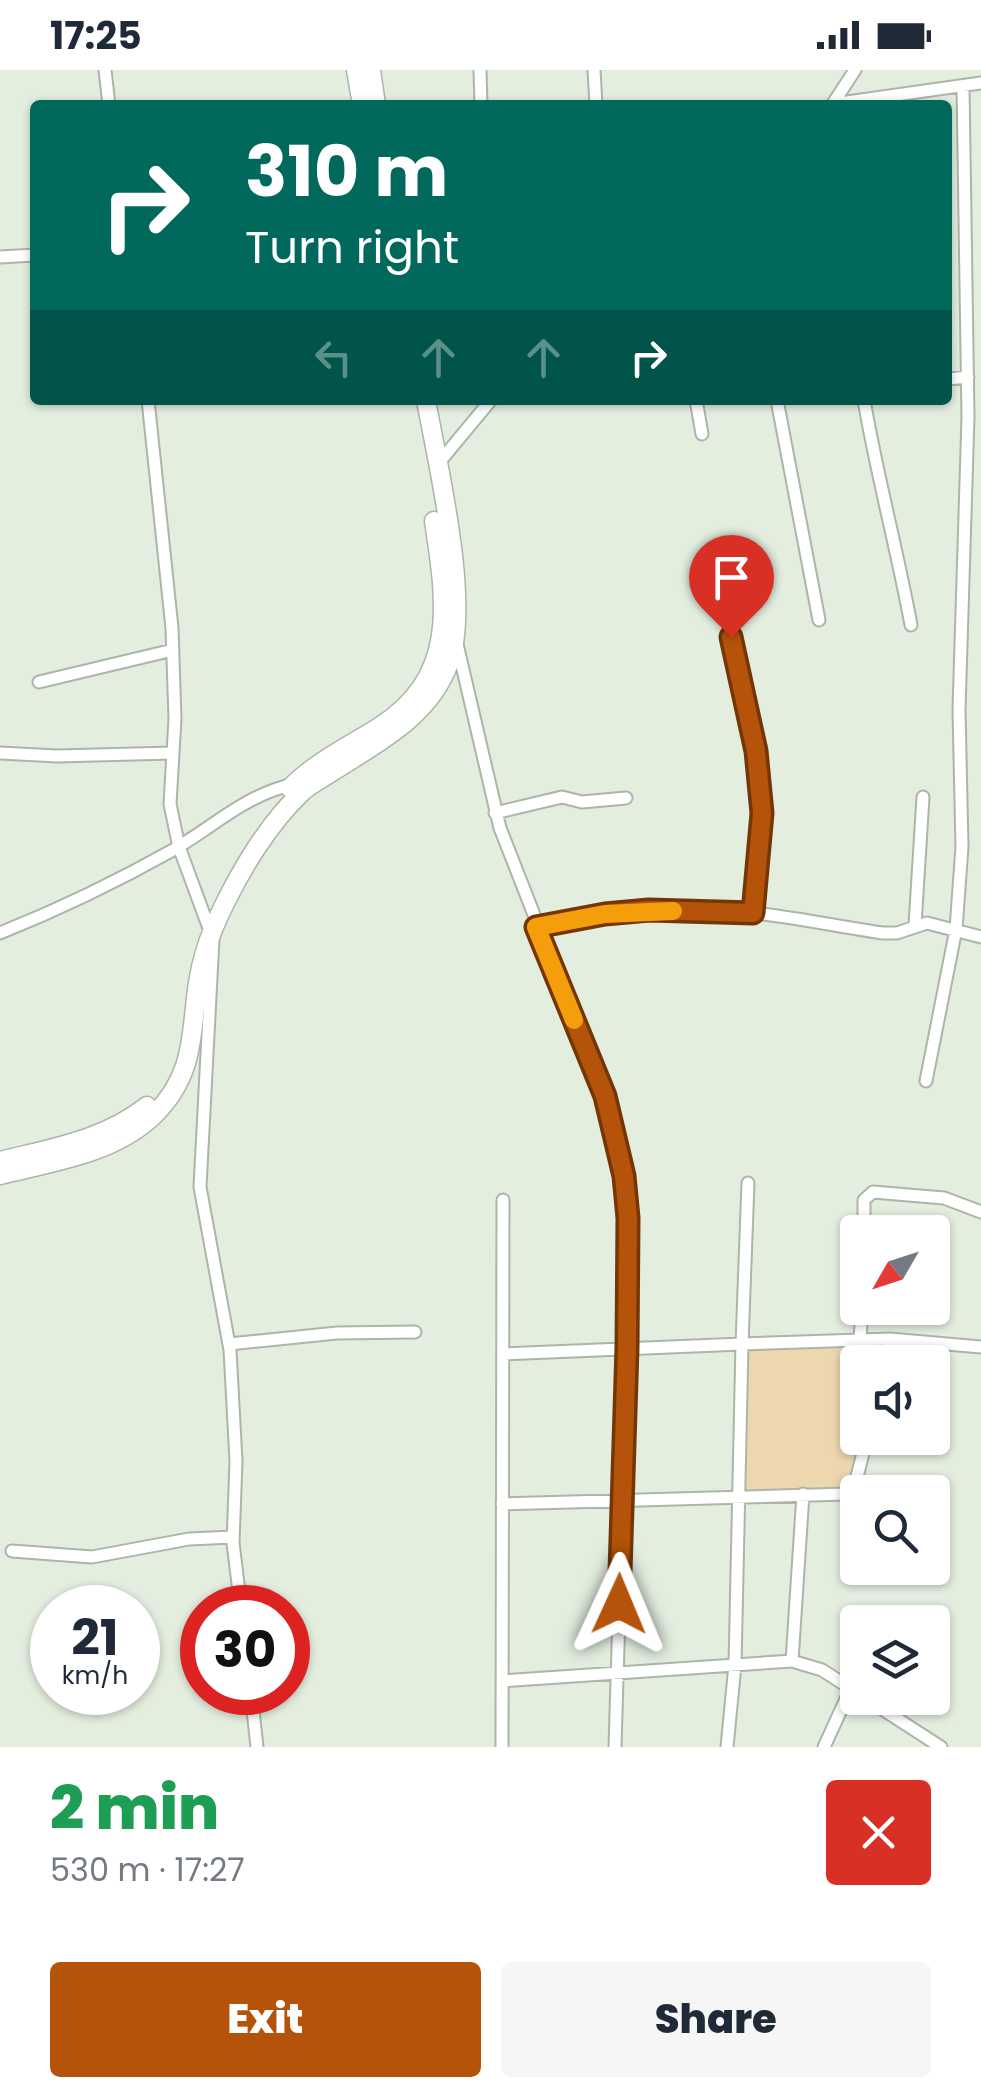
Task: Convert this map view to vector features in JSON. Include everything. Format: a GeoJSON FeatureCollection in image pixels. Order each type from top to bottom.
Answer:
{"type":"FeatureCollection","features":[{"type":"Feature","properties":{"kind":"main road"},"geometry":{"type":"LineString","coordinates":[[356,70],[361,100]]}},
{"type":"Feature","properties":{"kind":"main road"},"geometry":{"type":"LineString","coordinates":[[371,70],[375,100]]}},
{"type":"Feature","properties":{"kind":"main road"},"geometry":{"type":"LineString","coordinates":[[0,1161],[104,1134],[124,1124],[162,1092],[184,1042],[191,980],[209,929],[256,849],[299,787],[410,702],[437,658],[444,634],[442,569],[415,405]]}},
{"type":"Feature","properties":{"kind":"main road"},"geometry":{"type":"LineString","coordinates":[[299,787],[386,737],[422,707],[442,678],[456,638],[452,558],[427,405]]}},
{"type":"Feature","properties":{"kind":"main road"},"geometry":{"type":"LineString","coordinates":[[0,1175],[74,1157],[120,1140],[144,1124],[170,1096],[186,1068],[209,929]]}},
{"type":"Feature","properties":{"kind":"street"},"geometry":{"type":"LineString","coordinates":[[105,70],[108,100]]}},
{"type":"Feature","properties":{"kind":"street"},"geometry":{"type":"LineString","coordinates":[[480,70],[481,100]]}},
{"type":"Feature","properties":{"kind":"street"},"geometry":{"type":"LineString","coordinates":[[594,70],[596,100]]}},
{"type":"Feature","properties":{"kind":"street"},"geometry":{"type":"LineString","coordinates":[[835,100],[855,70]]}},
{"type":"Feature","properties":{"kind":"street"},"geometry":{"type":"LineString","coordinates":[[920,100],[981,83]]}},
{"type":"Feature","properties":{"kind":"street"},"geometry":{"type":"LineString","coordinates":[[926,1081],[956,929],[962,846],[958,710],[968,377],[964,86]]}},
{"type":"Feature","properties":{"kind":"street"},"geometry":{"type":"LineString","coordinates":[[0,258],[30,256]]}},
{"type":"Feature","properties":{"kind":"street"},"geometry":{"type":"LineString","coordinates":[[952,378],[968,377]]}},
{"type":"Feature","properties":{"kind":"street"},"geometry":{"type":"LineString","coordinates":[[149,405],[174,650],[169,792],[179,846],[209,929],[200,1187],[229,1344],[238,1585]]}},
{"type":"Feature","properties":{"kind":"street"},"geometry":{"type":"LineString","coordinates":[[438,464],[488,405]]}},
{"type":"Feature","properties":{"kind":"street"},"geometry":{"type":"LineString","coordinates":[[697,405],[702,434]]}},
{"type":"Feature","properties":{"kind":"street"},"geometry":{"type":"LineString","coordinates":[[778,405],[819,620]]}},
{"type":"Feature","properties":{"kind":"street"},"geometry":{"type":"LineString","coordinates":[[865,405],[912,625]]}},
{"type":"Feature","properties":{"kind":"street"},"geometry":{"type":"LineString","coordinates":[[731,637],[756,751],[762,813],[753,913]]}},
{"type":"Feature","properties":{"kind":"street"},"geometry":{"type":"LineString","coordinates":[[456,638],[495,814],[605,1096],[620,1148],[628,1218],[616,1747]]}},
{"type":"Feature","properties":{"kind":"street"},"geometry":{"type":"LineString","coordinates":[[39,682],[174,650]]}},
{"type":"Feature","properties":{"kind":"street"},"geometry":{"type":"LineString","coordinates":[[0,753],[173,753]]}},
{"type":"Feature","properties":{"kind":"street"},"geometry":{"type":"LineString","coordinates":[[0,934],[102,890],[179,846],[246,800],[266,791],[299,787]]}},
{"type":"Feature","properties":{"kind":"street"},"geometry":{"type":"LineString","coordinates":[[915,925],[924,796]]}},
{"type":"Feature","properties":{"kind":"street"},"geometry":{"type":"LineString","coordinates":[[495,814],[564,797],[582,802],[626,798]]}},
{"type":"Feature","properties":{"kind":"street"},"geometry":{"type":"LineString","coordinates":[[536,927],[649,910],[753,913],[883,933],[897,933],[927,923],[981,936]]}},
{"type":"Feature","properties":{"kind":"street"},"geometry":{"type":"LineString","coordinates":[[728,1747],[735,1666],[736,1497],[748,1183]]}},
{"type":"Feature","properties":{"kind":"street"},"geometry":{"type":"LineString","coordinates":[[864,1215],[864,1200],[873,1192],[944,1198],[981,1212]]}},
{"type":"Feature","properties":{"kind":"street"},"geometry":{"type":"LineString","coordinates":[[502,1747],[503,1200]]}},
{"type":"Feature","properties":{"kind":"street"},"geometry":{"type":"LineString","coordinates":[[860,1340],[861,1325]]}},
{"type":"Feature","properties":{"kind":"street"},"geometry":{"type":"LineString","coordinates":[[229,1344],[337,1333],[415,1332]]}},
{"type":"Feature","properties":{"kind":"street"},"geometry":{"type":"LineString","coordinates":[[503,1354],[890,1339],[981,1347]]}},
{"type":"Feature","properties":{"kind":"street"},"geometry":{"type":"LineString","coordinates":[[889,1345],[890,1339]]}},
{"type":"Feature","properties":{"kind":"street"},"geometry":{"type":"LineString","coordinates":[[502,1504],[850,1493],[862,1455]]}},
{"type":"Feature","properties":{"kind":"street"},"geometry":{"type":"LineString","coordinates":[[792,1660],[803,1494]]}},
{"type":"Feature","properties":{"kind":"street"},"geometry":{"type":"LineString","coordinates":[[12,1552],[92,1557],[188,1539],[234,1536]]}},
{"type":"Feature","properties":{"kind":"street"},"geometry":{"type":"LineString","coordinates":[[502,1682],[792,1660],[822,1670],[840,1681]]}},
{"type":"Feature","properties":{"kind":"street"},"geometry":{"type":"LineString","coordinates":[[254,1715],[257,1747]]}},
{"type":"Feature","properties":{"kind":"street"},"geometry":{"type":"LineString","coordinates":[[824,1747],[841,1715]]}},
{"type":"Feature","properties":{"kind":"street"},"geometry":{"type":"LineString","coordinates":[[888,1715],[924,1742],[941,1747]]}},
{"type":"Feature","properties":{"kind":"shaded area"},"geometry":{"type":"Polygon","coordinates":[[[887,1342],[840,1345],[840,1455],[855,1455],[850,1475],[840,1475],[840,1490],[740,1494],[747,1347],[887,1342]]]}},
{"type":"Feature","properties":{"kind":"slow traffic"},"geometry":{"type":"LineString","coordinates":[[574,1020],[536,927],[605,914],[673,911]]}},
{"type":"Feature","properties":{"kind":"route"},"geometry":{"type":"LineString","coordinates":[[619,1604],[627,1347],[628,1218],[624,1176],[605,1096],[536,927],[649,910],[753,913],[762,813],[760,780],[731,637]]}}]}
